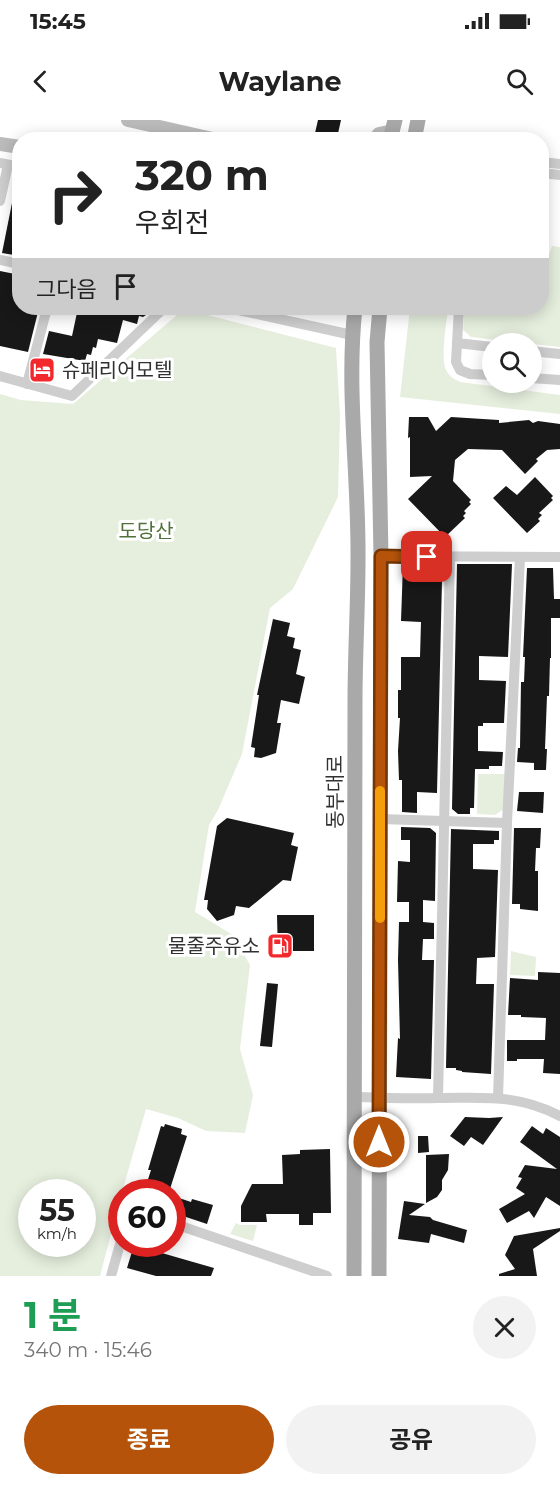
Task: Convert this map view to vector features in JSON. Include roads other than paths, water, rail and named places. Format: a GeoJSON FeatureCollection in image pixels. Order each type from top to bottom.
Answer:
{"type":"FeatureCollection","features":[{"type":"Feature","properties":{"kind":"main road","name":"동부대로"},"geometry":{"type":"LineString","coordinates":[[354,315],[352,335],[353,424],[358,557],[355,699],[354,1276]]}},
{"type":"Feature","properties":{"kind":"main road"},"geometry":{"type":"LineString","coordinates":[[379,315],[377,342],[381,556],[379,1276]]}},
{"type":"Feature","properties":{"kind":"street"},"geometry":{"type":"LineString","coordinates":[[128,120],[181,132]]}},
{"type":"Feature","properties":{"kind":"street"},"geometry":{"type":"LineString","coordinates":[[0,201],[9,165]]}},
{"type":"Feature","properties":{"kind":"street"},"geometry":{"type":"LineString","coordinates":[[27,384],[45,315]]}},
{"type":"Feature","properties":{"kind":"street"},"geometry":{"type":"LineString","coordinates":[[0,376],[72,396],[158,315]]}},
{"type":"Feature","properties":{"kind":"street"},"geometry":{"type":"LineString","coordinates":[[261,315],[352,335]]}},
{"type":"Feature","properties":{"kind":"street"},"geometry":{"type":"LineString","coordinates":[[459,315],[456,362],[460,370],[470,374],[482,375]]}},
{"type":"Feature","properties":{"kind":"street"},"geometry":{"type":"LineString","coordinates":[[457,344],[482,346]]}},
{"type":"Feature","properties":{"kind":"street"},"geometry":{"type":"LineString","coordinates":[[542,352],[560,354]]}},
{"type":"Feature","properties":{"kind":"street"},"geometry":{"type":"LineString","coordinates":[[542,379],[560,380]]}},
{"type":"Feature","properties":{"kind":"street"},"geometry":{"type":"LineString","coordinates":[[381,556],[560,557]]}},
{"type":"Feature","properties":{"kind":"street"},"geometry":{"type":"LineString","coordinates":[[438,1098],[450,557]]}},
{"type":"Feature","properties":{"kind":"street"},"geometry":{"type":"LineString","coordinates":[[498,1098],[507,823],[520,557]]}},
{"type":"Feature","properties":{"kind":"street"},"geometry":{"type":"LineString","coordinates":[[380,819],[507,823]]}},
{"type":"Feature","properties":{"kind":"street"},"geometry":{"type":"LineString","coordinates":[[356,1096],[498,1098],[528,1102],[560,1116]]}},
{"type":"Feature","properties":{"kind":"street"},"geometry":{"type":"LineString","coordinates":[[186,1228],[327,1276]]}},
{"type":"Feature","properties":{"kind":"street"},"geometry":{"type":"LineString","coordinates":[[111,1276],[116,1257]]}},
{"type":"Feature","properties":{"kind":"place","name":"슈페리어모텔"},"geometry":{"type":"Point","coordinates":[42,370]}},
{"type":"Feature","properties":{"kind":"place","name":"물줄주유소"},"geometry":{"type":"Point","coordinates":[280,946]}},
{"type":"Feature","properties":{"kind":"park label","name":"도당산"},"geometry":{"type":"Point","coordinates":[146,531]}}]}
